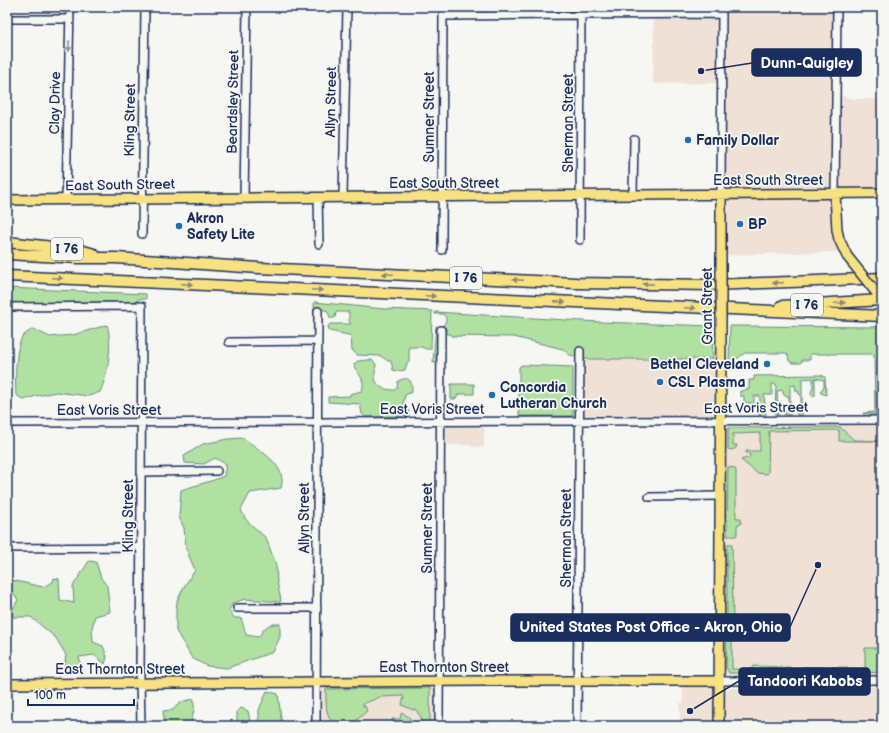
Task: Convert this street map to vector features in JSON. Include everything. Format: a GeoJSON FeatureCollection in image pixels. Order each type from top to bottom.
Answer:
{"type":"FeatureCollection","features":[{"type":"Feature","properties":{"kind":"highway","name":"I 76"},"geometry":{"type":"LineString","coordinates":[[12,243],[80,250],[116,258],[259,268],[576,283],[712,285],[816,282],[882,278]]}},
{"type":"Feature","properties":{"kind":"highway"},"geometry":{"type":"LineString","coordinates":[[12,254],[79,258],[116,258]]}},
{"type":"Feature","properties":{"kind":"highway"},"geometry":{"type":"LineString","coordinates":[[816,282],[882,274]]}},
{"type":"Feature","properties":{"kind":"highway","name":"I 76"},"geometry":{"type":"LineString","coordinates":[[7,276],[731,309],[882,300]]}},
{"type":"Feature","properties":{"kind":"highway"},"geometry":{"type":"LineString","coordinates":[[731,309],[882,316]]}},
{"type":"Feature","properties":{"kind":"main road","name":"East South Street"},"geometry":{"type":"LineString","coordinates":[[7,200],[882,193]]}},
{"type":"Feature","properties":{"kind":"main road","name":"Grant Street"},"geometry":{"type":"LineString","coordinates":[[719,726],[721,194]]}},
{"type":"Feature","properties":{"kind":"main road"},"geometry":{"type":"LineString","coordinates":[[835,194],[839,239],[847,256],[882,300]]}},
{"type":"Feature","properties":{"kind":"main road","name":"East Thornton Street"},"geometry":{"type":"LineString","coordinates":[[7,684],[578,680],[719,681]]}},
{"type":"Feature","properties":{"kind":"street","name":"Clay Drive"},"geometry":{"type":"LineString","coordinates":[[66,200],[70,7]]}},
{"type":"Feature","properties":{"kind":"street","name":"Kling Street"},"geometry":{"type":"LineString","coordinates":[[142,234],[145,7]]}},
{"type":"Feature","properties":{"kind":"street","name":"Beardsley Street"},"geometry":{"type":"LineString","coordinates":[[244,198],[248,7]]}},
{"type":"Feature","properties":{"kind":"street","name":"Allyn Street"},"geometry":{"type":"LineString","coordinates":[[343,197],[347,7]]}},
{"type":"Feature","properties":{"kind":"street","name":"Sumner Street"},"geometry":{"type":"LineString","coordinates":[[442,250],[443,7]]}},
{"type":"Feature","properties":{"kind":"street"},"geometry":{"type":"LineString","coordinates":[[835,194],[837,7]]}},
{"type":"Feature","properties":{"kind":"street"},"geometry":{"type":"LineString","coordinates":[[443,16],[581,11],[722,10]]}},
{"type":"Feature","properties":{"kind":"street","name":"Grant Street"},"geometry":{"type":"LineString","coordinates":[[721,194],[722,10]]}},
{"type":"Feature","properties":{"kind":"street","name":"Sherman Street"},"geometry":{"type":"LineString","coordinates":[[580,240],[581,11]]}},
{"type":"Feature","properties":{"kind":"street"},"geometry":{"type":"LineString","coordinates":[[7,19],[70,19]]}},
{"type":"Feature","properties":{"kind":"street"},"geometry":{"type":"LineString","coordinates":[[633,195],[634,139]]}},
{"type":"Feature","properties":{"kind":"street"},"geometry":{"type":"LineString","coordinates":[[318,197],[319,244]]}},
{"type":"Feature","properties":{"kind":"street","name":"Kling Street"},"geometry":{"type":"LineString","coordinates":[[7,307],[142,306],[141,726]]}},
{"type":"Feature","properties":{"kind":"street","name":"Allyn Street"},"geometry":{"type":"LineString","coordinates":[[316,726],[318,311]]}},
{"type":"Feature","properties":{"kind":"street","name":"Sumner Street"},"geometry":{"type":"LineString","coordinates":[[440,726],[441,330]]}},
{"type":"Feature","properties":{"kind":"street"},"geometry":{"type":"LineString","coordinates":[[229,342],[317,341]]}},
{"type":"Feature","properties":{"kind":"street","name":"Sherman Street"},"geometry":{"type":"LineString","coordinates":[[577,726],[580,351]]}},
{"type":"Feature","properties":{"kind":"street","name":"East Voris Street"},"geometry":{"type":"LineString","coordinates":[[7,423],[141,424],[882,420]]}},
{"type":"Feature","properties":{"kind":"street"},"geometry":{"type":"LineString","coordinates":[[141,472],[217,471]]}},
{"type":"Feature","properties":{"kind":"street"},"geometry":{"type":"LineString","coordinates":[[649,497],[720,496]]}},
{"type":"Feature","properties":{"kind":"street"},"geometry":{"type":"LineString","coordinates":[[7,548],[141,547]]}},
{"type":"Feature","properties":{"kind":"street"},"geometry":{"type":"LineString","coordinates":[[237,608],[317,608]]}},
{"type":"Feature","properties":{"kind":"street"},"geometry":{"type":"LineString","coordinates":[[527,627],[578,627]]}},
{"type":"Feature","properties":{"kind":"street","name":"East Thornton Street"},"geometry":{"type":"LineString","coordinates":[[719,681],[882,680]]}},
{"type":"Feature","properties":{"kind":"shaded area"},"geometry":{"type":"Polygon","coordinates":[[[723,7],[837,7],[838,95],[854,99],[882,99],[882,192],[723,192],[723,7]]]}},
{"type":"Feature","properties":{"kind":"shaded area"},"geometry":{"type":"Polygon","coordinates":[[[722,14],[721,83],[653,84],[653,15],[722,14]]]}},
{"type":"Feature","properties":{"kind":"shaded area"},"geometry":{"type":"Polygon","coordinates":[[[722,195],[833,195],[840,251],[723,255],[722,195]]]}},
{"type":"Feature","properties":{"kind":"shaded area"},"geometry":{"type":"Polygon","coordinates":[[[584,359],[715,359],[714,416],[712,418],[586,419],[584,415],[584,359]]]}},
{"type":"Feature","properties":{"kind":"shaded area"},"geometry":{"type":"Polygon","coordinates":[[[882,425],[882,675],[729,675],[724,668],[726,428],[729,426],[882,425]]]}},
{"type":"Feature","properties":{"kind":"shaded area"},"geometry":{"type":"Polygon","coordinates":[[[446,427],[484,427],[484,447],[472,447],[471,445],[445,445],[446,427]]]}},
{"type":"Feature","properties":{"kind":"shaded area"},"geometry":{"type":"Polygon","coordinates":[[[683,684],[712,685],[714,687],[714,726],[680,726],[680,703],[683,703],[683,684]]]}},
{"type":"Feature","properties":{"kind":"shaded area"},"geometry":{"type":"Polygon","coordinates":[[[434,686],[435,726],[321,726],[322,687],[434,686]]]}},
{"type":"Feature","properties":{"kind":"shaded area"},"geometry":{"type":"Polygon","coordinates":[[[882,686],[882,726],[724,726],[724,695],[726,690],[730,688],[882,686]]]}},
{"type":"Feature","properties":{"kind":"green space"},"geometry":{"type":"Polygon","coordinates":[[[7,288],[146,294],[146,299],[138,299],[137,302],[7,303],[7,288]]]}},
{"type":"Feature","properties":{"kind":"green space"},"geometry":{"type":"Polygon","coordinates":[[[314,302],[384,309],[432,311],[431,349],[409,347],[409,361],[405,370],[393,370],[391,361],[388,361],[381,356],[357,355],[352,350],[351,336],[329,331],[328,326],[330,324],[351,324],[349,321],[349,312],[336,312],[335,318],[330,318],[328,311],[314,307],[314,302]]]}},
{"type":"Feature","properties":{"kind":"green space"},"geometry":{"type":"Polygon","coordinates":[[[435,312],[599,322],[712,326],[713,359],[584,359],[584,350],[576,350],[576,356],[573,356],[569,355],[563,349],[514,337],[451,336],[451,334],[446,334],[446,328],[437,328],[437,361],[433,362],[436,326],[443,326],[446,321],[443,314],[435,314],[435,312]]]}},
{"type":"Feature","properties":{"kind":"green space"},"geometry":{"type":"Polygon","coordinates":[[[107,325],[110,350],[105,377],[100,392],[89,396],[56,392],[24,400],[16,395],[18,347],[25,334],[33,329],[50,337],[73,335],[107,325]]]}},
{"type":"Feature","properties":{"kind":"green space"},"geometry":{"type":"Polygon","coordinates":[[[730,326],[882,327],[882,388],[880,391],[876,391],[876,414],[863,414],[875,412],[874,354],[810,354],[810,360],[802,360],[801,363],[793,363],[789,361],[786,353],[745,353],[732,362],[729,362],[730,326]]]}},
{"type":"Feature","properties":{"kind":"green space"},"geometry":{"type":"Polygon","coordinates":[[[372,360],[376,364],[375,378],[380,387],[395,390],[397,388],[398,381],[402,379],[410,380],[412,392],[405,395],[403,404],[404,408],[409,411],[408,416],[366,417],[362,414],[360,404],[328,402],[328,397],[350,396],[350,394],[362,391],[362,378],[356,370],[354,364],[358,361],[372,360]]]}},
{"type":"Feature","properties":{"kind":"green space"},"geometry":{"type":"Polygon","coordinates":[[[523,365],[573,367],[573,416],[519,416],[519,368],[523,365]]]}},
{"type":"Feature","properties":{"kind":"green space"},"geometry":{"type":"Polygon","coordinates":[[[821,375],[825,377],[826,395],[820,391],[824,387],[824,380],[815,378],[815,396],[812,396],[811,392],[813,388],[813,378],[802,379],[802,415],[797,415],[797,410],[801,409],[801,395],[798,391],[796,391],[795,385],[790,386],[790,415],[785,415],[785,410],[789,409],[789,396],[785,396],[783,394],[783,390],[777,391],[778,415],[775,415],[776,384],[772,384],[772,395],[764,395],[766,415],[759,415],[760,396],[754,396],[754,403],[744,403],[744,396],[740,396],[740,391],[749,389],[749,380],[754,380],[754,376],[821,375]]]}},
{"type":"Feature","properties":{"kind":"green space"},"geometry":{"type":"Polygon","coordinates":[[[451,384],[474,384],[474,394],[459,394],[455,399],[451,399],[451,384]]]}},
{"type":"Feature","properties":{"kind":"green space"},"geometry":{"type":"Polygon","coordinates":[[[840,427],[854,440],[882,441],[839,441],[839,430],[769,431],[767,474],[757,473],[741,460],[750,457],[749,453],[746,453],[746,451],[760,451],[760,433],[733,434],[733,445],[737,445],[736,448],[732,450],[728,449],[728,428],[840,427]]]}},
{"type":"Feature","properties":{"kind":"green space"},"geometry":{"type":"Polygon","coordinates":[[[243,438],[271,459],[280,472],[282,480],[281,488],[250,493],[241,510],[246,520],[266,538],[276,565],[277,582],[281,600],[280,602],[245,599],[233,603],[229,610],[234,618],[241,618],[246,635],[259,637],[267,626],[280,624],[280,637],[273,652],[227,668],[207,666],[192,658],[176,631],[177,601],[195,570],[186,549],[184,528],[179,517],[181,490],[224,476],[226,464],[215,458],[204,464],[185,463],[184,456],[203,444],[228,439],[243,438]]]}},
{"type":"Feature","properties":{"kind":"green space"},"geometry":{"type":"Polygon","coordinates":[[[728,467],[736,470],[736,518],[741,518],[741,524],[737,525],[736,536],[727,536],[728,467]]]}},
{"type":"Feature","properties":{"kind":"green space"},"geometry":{"type":"Polygon","coordinates":[[[727,544],[732,544],[733,623],[738,625],[727,625],[727,544]]]}},
{"type":"Feature","properties":{"kind":"green space"},"geometry":{"type":"Polygon","coordinates":[[[89,561],[96,562],[101,578],[107,586],[110,612],[95,616],[92,628],[93,642],[103,646],[107,657],[105,664],[94,655],[79,657],[82,673],[64,670],[66,655],[56,638],[31,617],[13,617],[12,610],[18,600],[10,588],[11,580],[43,587],[53,582],[54,578],[59,579],[60,600],[74,603],[73,586],[89,561]]]}},
{"type":"Feature","properties":{"kind":"green space"},"geometry":{"type":"Polygon","coordinates":[[[727,633],[732,634],[732,669],[752,669],[754,666],[790,667],[790,673],[729,673],[726,667],[727,633]]]}},
{"type":"Feature","properties":{"kind":"green space"},"geometry":{"type":"Polygon","coordinates":[[[865,648],[882,648],[882,672],[865,673],[865,648]]]}},
{"type":"Feature","properties":{"kind":"green space"},"geometry":{"type":"Polygon","coordinates":[[[802,667],[848,667],[848,673],[802,673],[802,667]]]}},
{"type":"Feature","properties":{"kind":"green space"},"geometry":{"type":"Polygon","coordinates":[[[430,688],[430,721],[426,726],[422,726],[421,717],[415,709],[413,710],[402,705],[404,699],[403,696],[380,697],[363,704],[367,711],[350,726],[340,726],[335,724],[331,720],[327,710],[326,689],[430,688]]]}},
{"type":"Feature","properties":{"kind":"green space"},"geometry":{"type":"Polygon","coordinates":[[[267,691],[278,694],[282,726],[255,726],[259,718],[259,710],[267,691]]]}},
{"type":"Feature","properties":{"kind":"green space"},"geometry":{"type":"Polygon","coordinates":[[[194,699],[194,710],[191,722],[199,725],[207,721],[227,726],[165,726],[163,711],[173,710],[180,702],[194,699]]]}},
{"type":"Feature","properties":{"kind":"green space"},"geometry":{"type":"Polygon","coordinates":[[[241,708],[248,711],[250,722],[254,726],[237,726],[237,711],[241,708]]]}},
{"type":"Feature","properties":{"kind":"green space"},"geometry":{"type":"Polygon","coordinates":[[[403,713],[410,718],[410,726],[392,726],[392,719],[400,719],[401,714],[403,713]]]}},
{"type":"Feature","properties":{"kind":"place","name":"Dunn-Quigley"},"geometry":{"type":"Point","coordinates":[701,71]}},
{"type":"Feature","properties":{"kind":"place","name":"Family Dollar"},"geometry":{"type":"Point","coordinates":[688,140]}},
{"type":"Feature","properties":{"kind":"place","name":"BP"},"geometry":{"type":"Point","coordinates":[740,224]}},
{"type":"Feature","properties":{"kind":"place","name":"Akron Safety Lite"},"geometry":{"type":"Point","coordinates":[179,226]}},
{"type":"Feature","properties":{"kind":"place","name":"Bethel Cleveland"},"geometry":{"type":"Point","coordinates":[767,364]}},
{"type":"Feature","properties":{"kind":"place","name":"CSL Plasma"},"geometry":{"type":"Point","coordinates":[660,382]}},
{"type":"Feature","properties":{"kind":"place","name":"Concordia Lutheran Church"},"geometry":{"type":"Point","coordinates":[492,395]}},
{"type":"Feature","properties":{"kind":"place","name":"United States Post Office - Akron, Ohio"},"geometry":{"type":"Point","coordinates":[818,565]}},
{"type":"Feature","properties":{"kind":"place","name":"Tandoori Kabobs"},"geometry":{"type":"Point","coordinates":[690,711]}}]}
